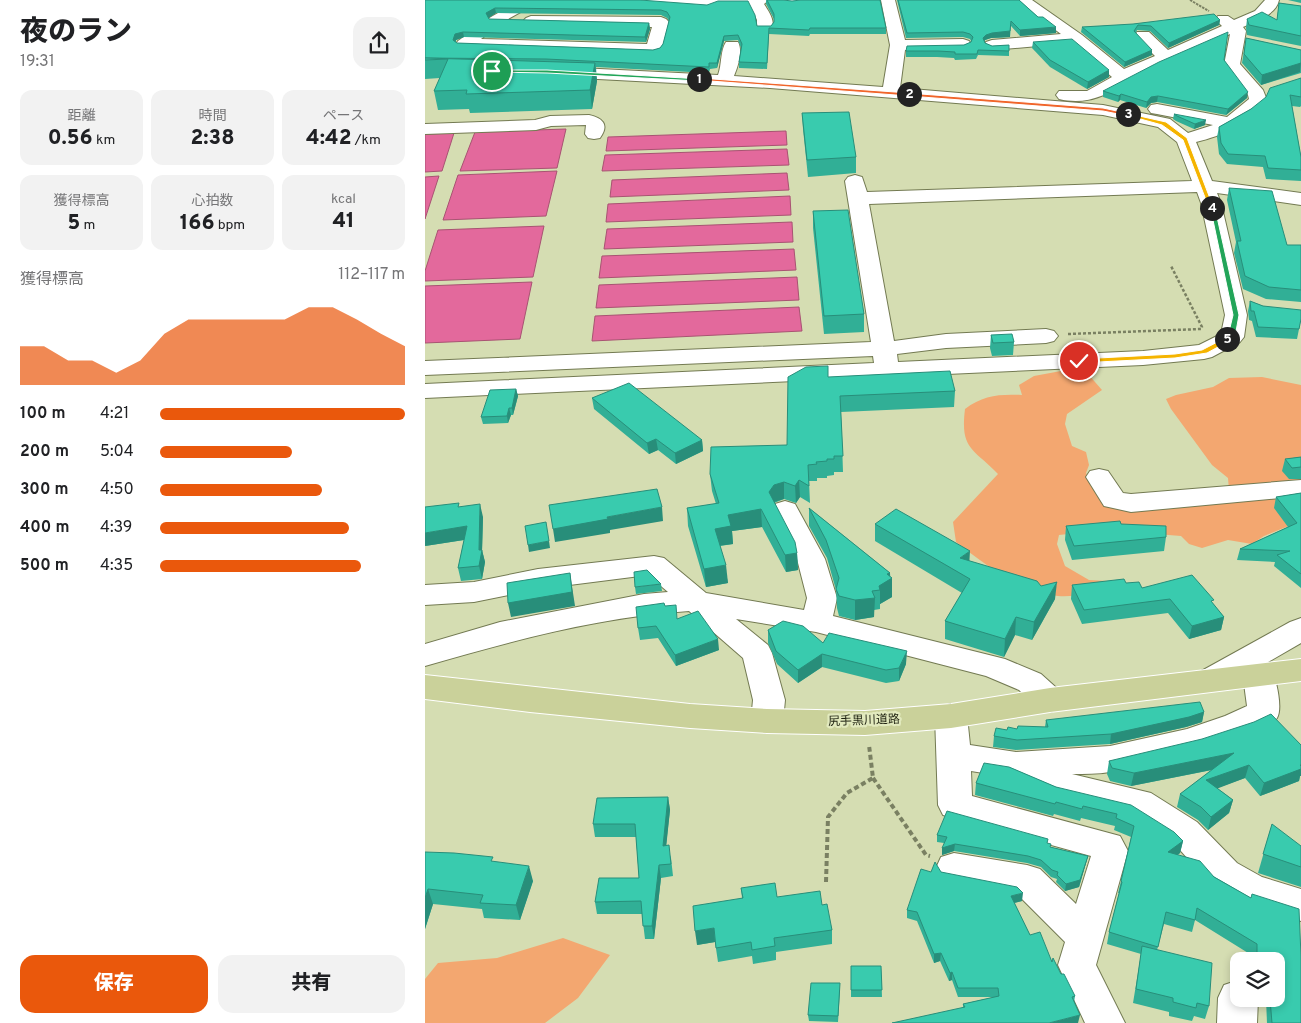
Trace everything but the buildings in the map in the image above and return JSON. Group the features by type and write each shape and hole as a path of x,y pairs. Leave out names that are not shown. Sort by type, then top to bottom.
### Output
{"main road":[{"name":"尻手黒川道路","path":"425,687 540,701 767,721 865,723 951,716 1050,700 1301,670"}],"street":[{"path":"496,20 661,22 654,49 559,45 458,49 496,20 532,0"},
{"path":"629,0 707,3 715,0 759,1 765,20 765,27"},
{"path":"785,0 800,0"},
{"path":"888,0 898,45 891,93"},
{"path":"1022,0 1077,38 1123,77"},
{"path":"912,94 917,88 1087,96 1100,92 1123,77 1167,58 1235,33 1276,3"},
{"path":"1217,16 1235,33 1255,43"},
{"path":"1185,139 1205,135 1232,123 1258,100 1257,94 1232,65 1235,33"},
{"path":"1143,35 1167,58"},
{"path":"992,45 1010,40 1077,38"},
{"path":"898,45 963,44"},
{"path":"725,80 727,68 730,65 731,45"},
{"path":"1088,68 1109,65"},
{"path":"425,368 885,359 1143,358 1204,352 1232,337 1236,315 1211,202 1185,139 1164,123 1142,116 1103,110 912,94 725,80 547,72"},
{"path":"1257,94 1274,88"},
{"path":"1063,89 1087,96"},
{"path":"1157,108 1232,123"},
{"path":"425,128 536,126 550,121 589,120 595,122 594,134"},
{"path":"885,359 857,190 1205,186 1301,199"},
{"path":"1230,293 1253,303"},
{"path":"425,390 885,359 946,341 1046,336"},
{"path":"1099,477 1114,500 1131,503 1301,488"},
{"path":"785,510 811,559 822,598 816,622"},
{"path":"425,595 474,592 538,579 653,566 757,653 769,700 767,721"},
{"path":"425,655 500,634 643,604 693,601 816,622 993,667 1031,682 1050,700"},
{"path":"1207,682 1301,629"},
{"path":"954,755 1016,765 1110,760 1188,741 1237,725 1264,712 1259,675"},
{"path":"951,716 955,805 1107,846 1110,851 1077,965 1105,1023"},
{"path":"1016,765 1055,784 1139,803 1185,832 1224,874 1251,889 1301,905"},
{"path":"954,868 1027,880 1085,938"},
{"path":"1237,1023 1238,1007"}],"path":[{"path":"1190,0 1217,16"},
{"path":"1046,336 1201,329 1202,327 1171,266"},
{"path":"865,723 873,778 926,855 954,868"},
{"path":"825,882 828,817 847,794 873,778"}],"shaded area":[{"path":"566,129 557,168 460,171 475,132"},
{"path":"786,131 787,145 606,151 608,137"},
{"path":"454,133 442,171 425,172 425,134"},
{"path":"787,149 789,165 602,171 605,155"},
{"path":"557,171 546,216 443,220 458,175"},
{"path":"787,173 789,190 610,197 612,180"},
{"path":"439,176 425,219 425,177"},
{"path":"790,196 791,215 606,222 608,204"},
{"path":"792,222 793,242 604,249 607,229"},
{"path":"544,226 533,277 425,281 425,271 438,230"},
{"path":"794,249 796,270 599,278 602,256"},
{"path":"797,277 799,300 596,308 599,285"},
{"path":"532,282 520,339 425,343 425,286"},
{"path":"799,307 802,331 592,341 595,316"},
{"path":"1061,371 1088,374 1102,390 1067,414 1065,424 1072,446 1086,452 1089,465 1086,473 1093,487 1111,502 1229,490 1228,478 1212,465 1171,409 1166,399 1213,387 1229,378 1262,377 1301,385 1301,521 1264,536 1252,544 1228,540 1202,548 1189,544 1181,536 1087,532 1059,535 1057,544 1065,566 1089,580 1108,581 1115,589 1058,596 1029,589 1003,576 956,542 953,522 998,474 970,447 965,433 965,409 978,401 992,396 1022,395 1019,385 1034,376"},
{"path":"563,938 610,955 578,998 545,1023 425,1023 425,979 438,963 497,958"}],"route":[{"path":"492,71 770,83 1103,110 1142,116 1164,123 1185,139 1211,202 1236,315 1232,337 1204,352 1175,356 1079,361"}]}
